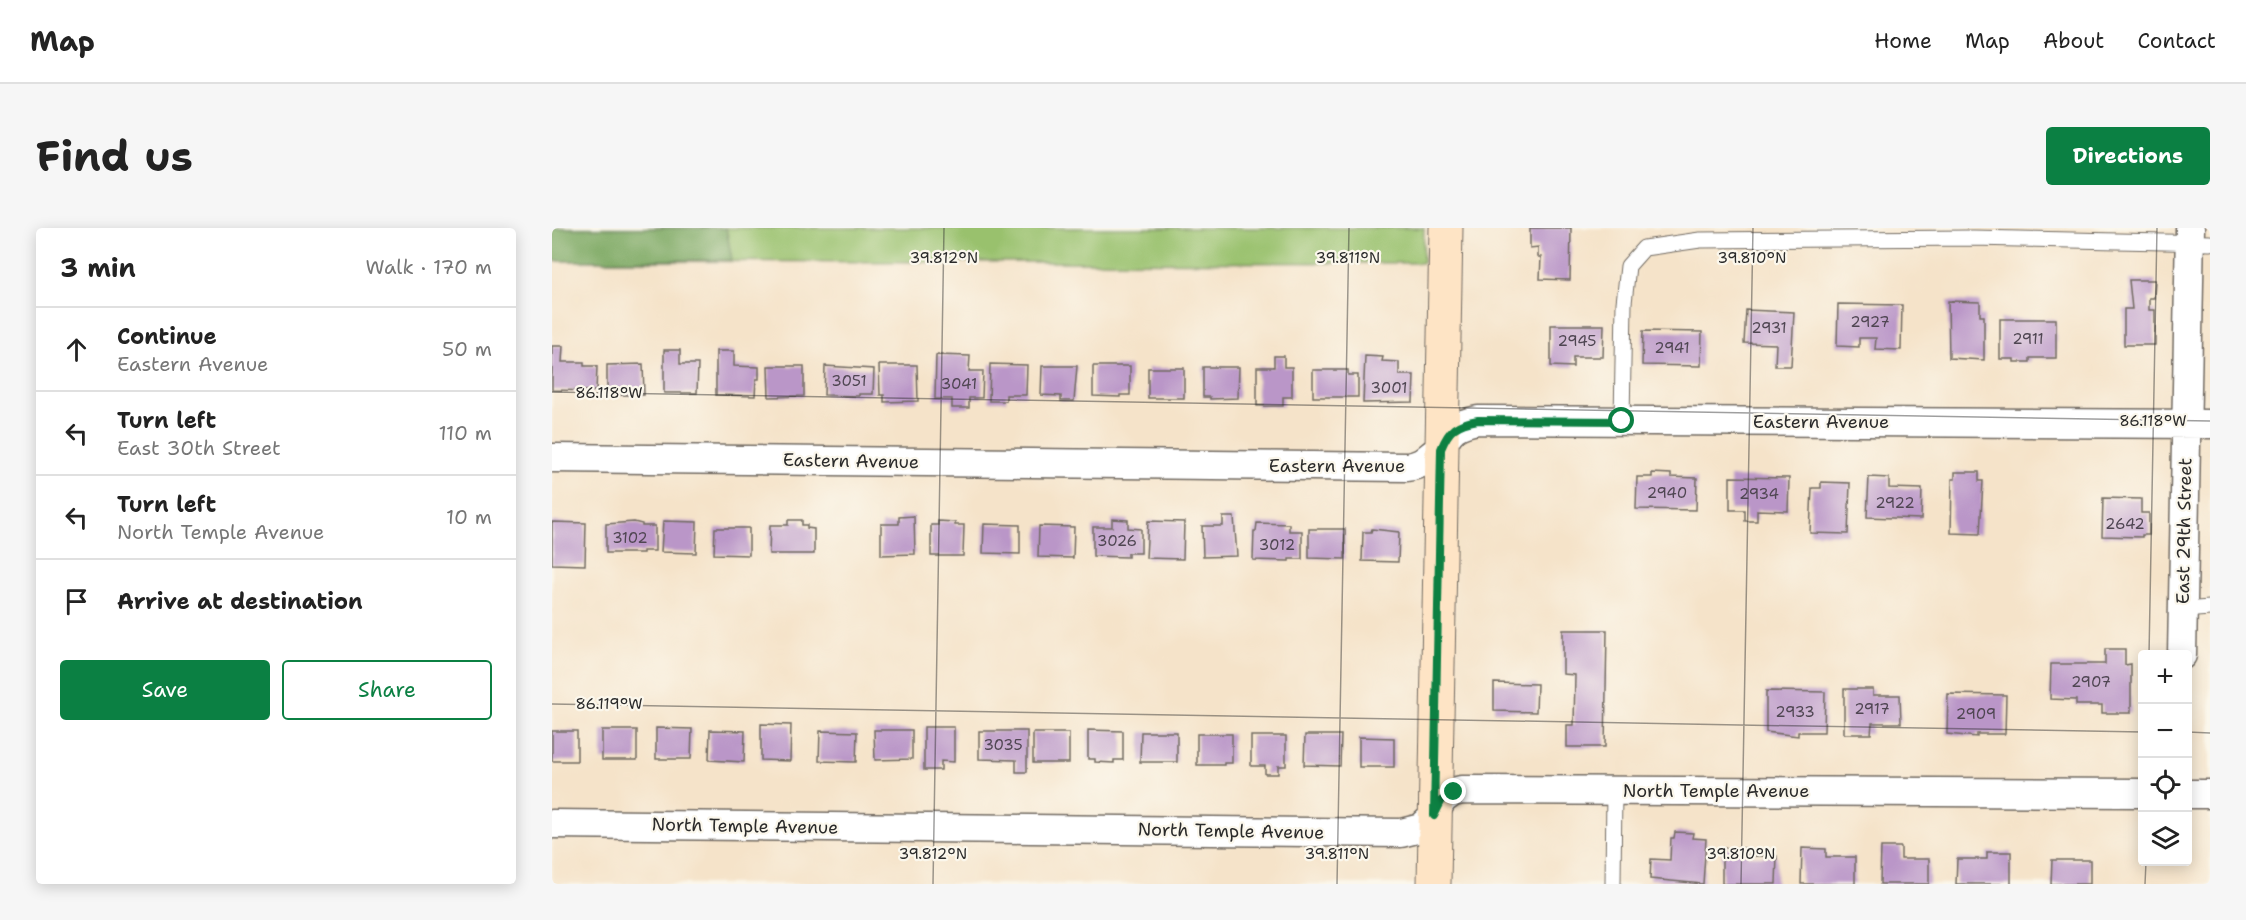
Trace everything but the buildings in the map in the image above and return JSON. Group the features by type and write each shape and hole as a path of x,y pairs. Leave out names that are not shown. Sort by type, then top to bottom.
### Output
{"main road":[{"path":"1434,884 1446,228"}],"street":[{"name":"East 29th Street","path":"2183,650 2196,609 2198,424 2196,238"},
{"name":"Eastern Avenue","path":"552,458 1407,467 1424,463 1441,449 1450,430 1467,422 1478,420 2198,424"},
{"name":"North Temple Avenue","path":"552,824 1401,833 1421,828 1434,816 1442,800 1462,790 2138,793"},
{"path":"2192,794 2210,794"}],"lane":[{"path":"1622,421 1624,303 1628,266 1644,248 1700,240 2196,238"},
{"path":"1613,884 1614,790"}],"green space":[{"path":"552,228 1424,228 1423,263 552,261"},
{"path":"552,228 726,228 732,260 552,261"}],"route":[{"path":"1454,792 1442,800 1434,816 1441,449 1447,435 1450,430 1460,424 1478,420 1622,421"}]}
